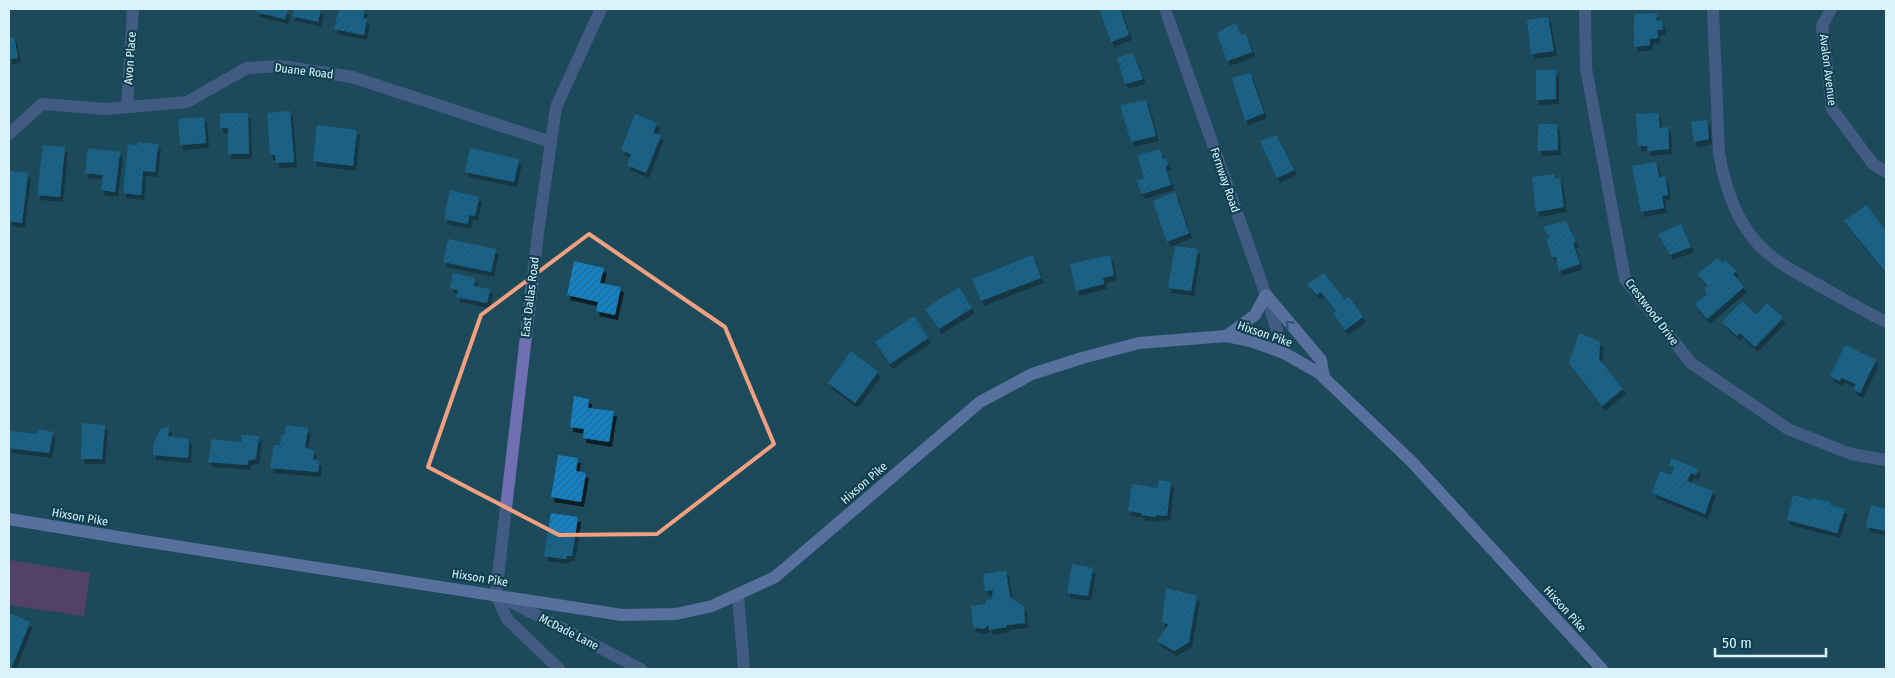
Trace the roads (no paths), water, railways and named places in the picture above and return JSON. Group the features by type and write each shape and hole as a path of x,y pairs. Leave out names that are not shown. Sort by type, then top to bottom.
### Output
{"main road":[{"path":"1226,336 1255,315 1266,295 1321,360 1324,378"},
{"name":"Hixson Pike","path":"9,519 130,540 496,594 622,615 676,614 712,606 775,577 980,402 1032,374 1139,343 1226,336 1284,353 1324,378 1412,462 1602,669"}],"street":[{"name":"Avon Place","path":"127,106 134,9"},
{"name":"East Dallas Road","path":"496,594 538,233 556,107 601,9"},
{"name":"Fernway Road","path":"1165,9 1266,295 1284,353"},
{"name":"Crestwood Drive","path":"1585,9 1586,68 1625,279 1691,363 1788,429 1851,454 1886,460"},
{"path":"1713,9 1719,153 1723,174 1735,207 1747,230 1777,261 1856,308 1886,322"},
{"name":"Avalon Avenue","path":"1831,9 1822,26 1832,109 1873,164 1886,172"},
{"name":"Duane Road","path":"9,134 42,104 107,109 187,102 247,68 281,66 352,77 551,142"},
{"path":"496,594 507,619 559,669"},
{"name":"McDade Lane","path":"496,594 641,669"},
{"path":"738,595 744,669"}]}
